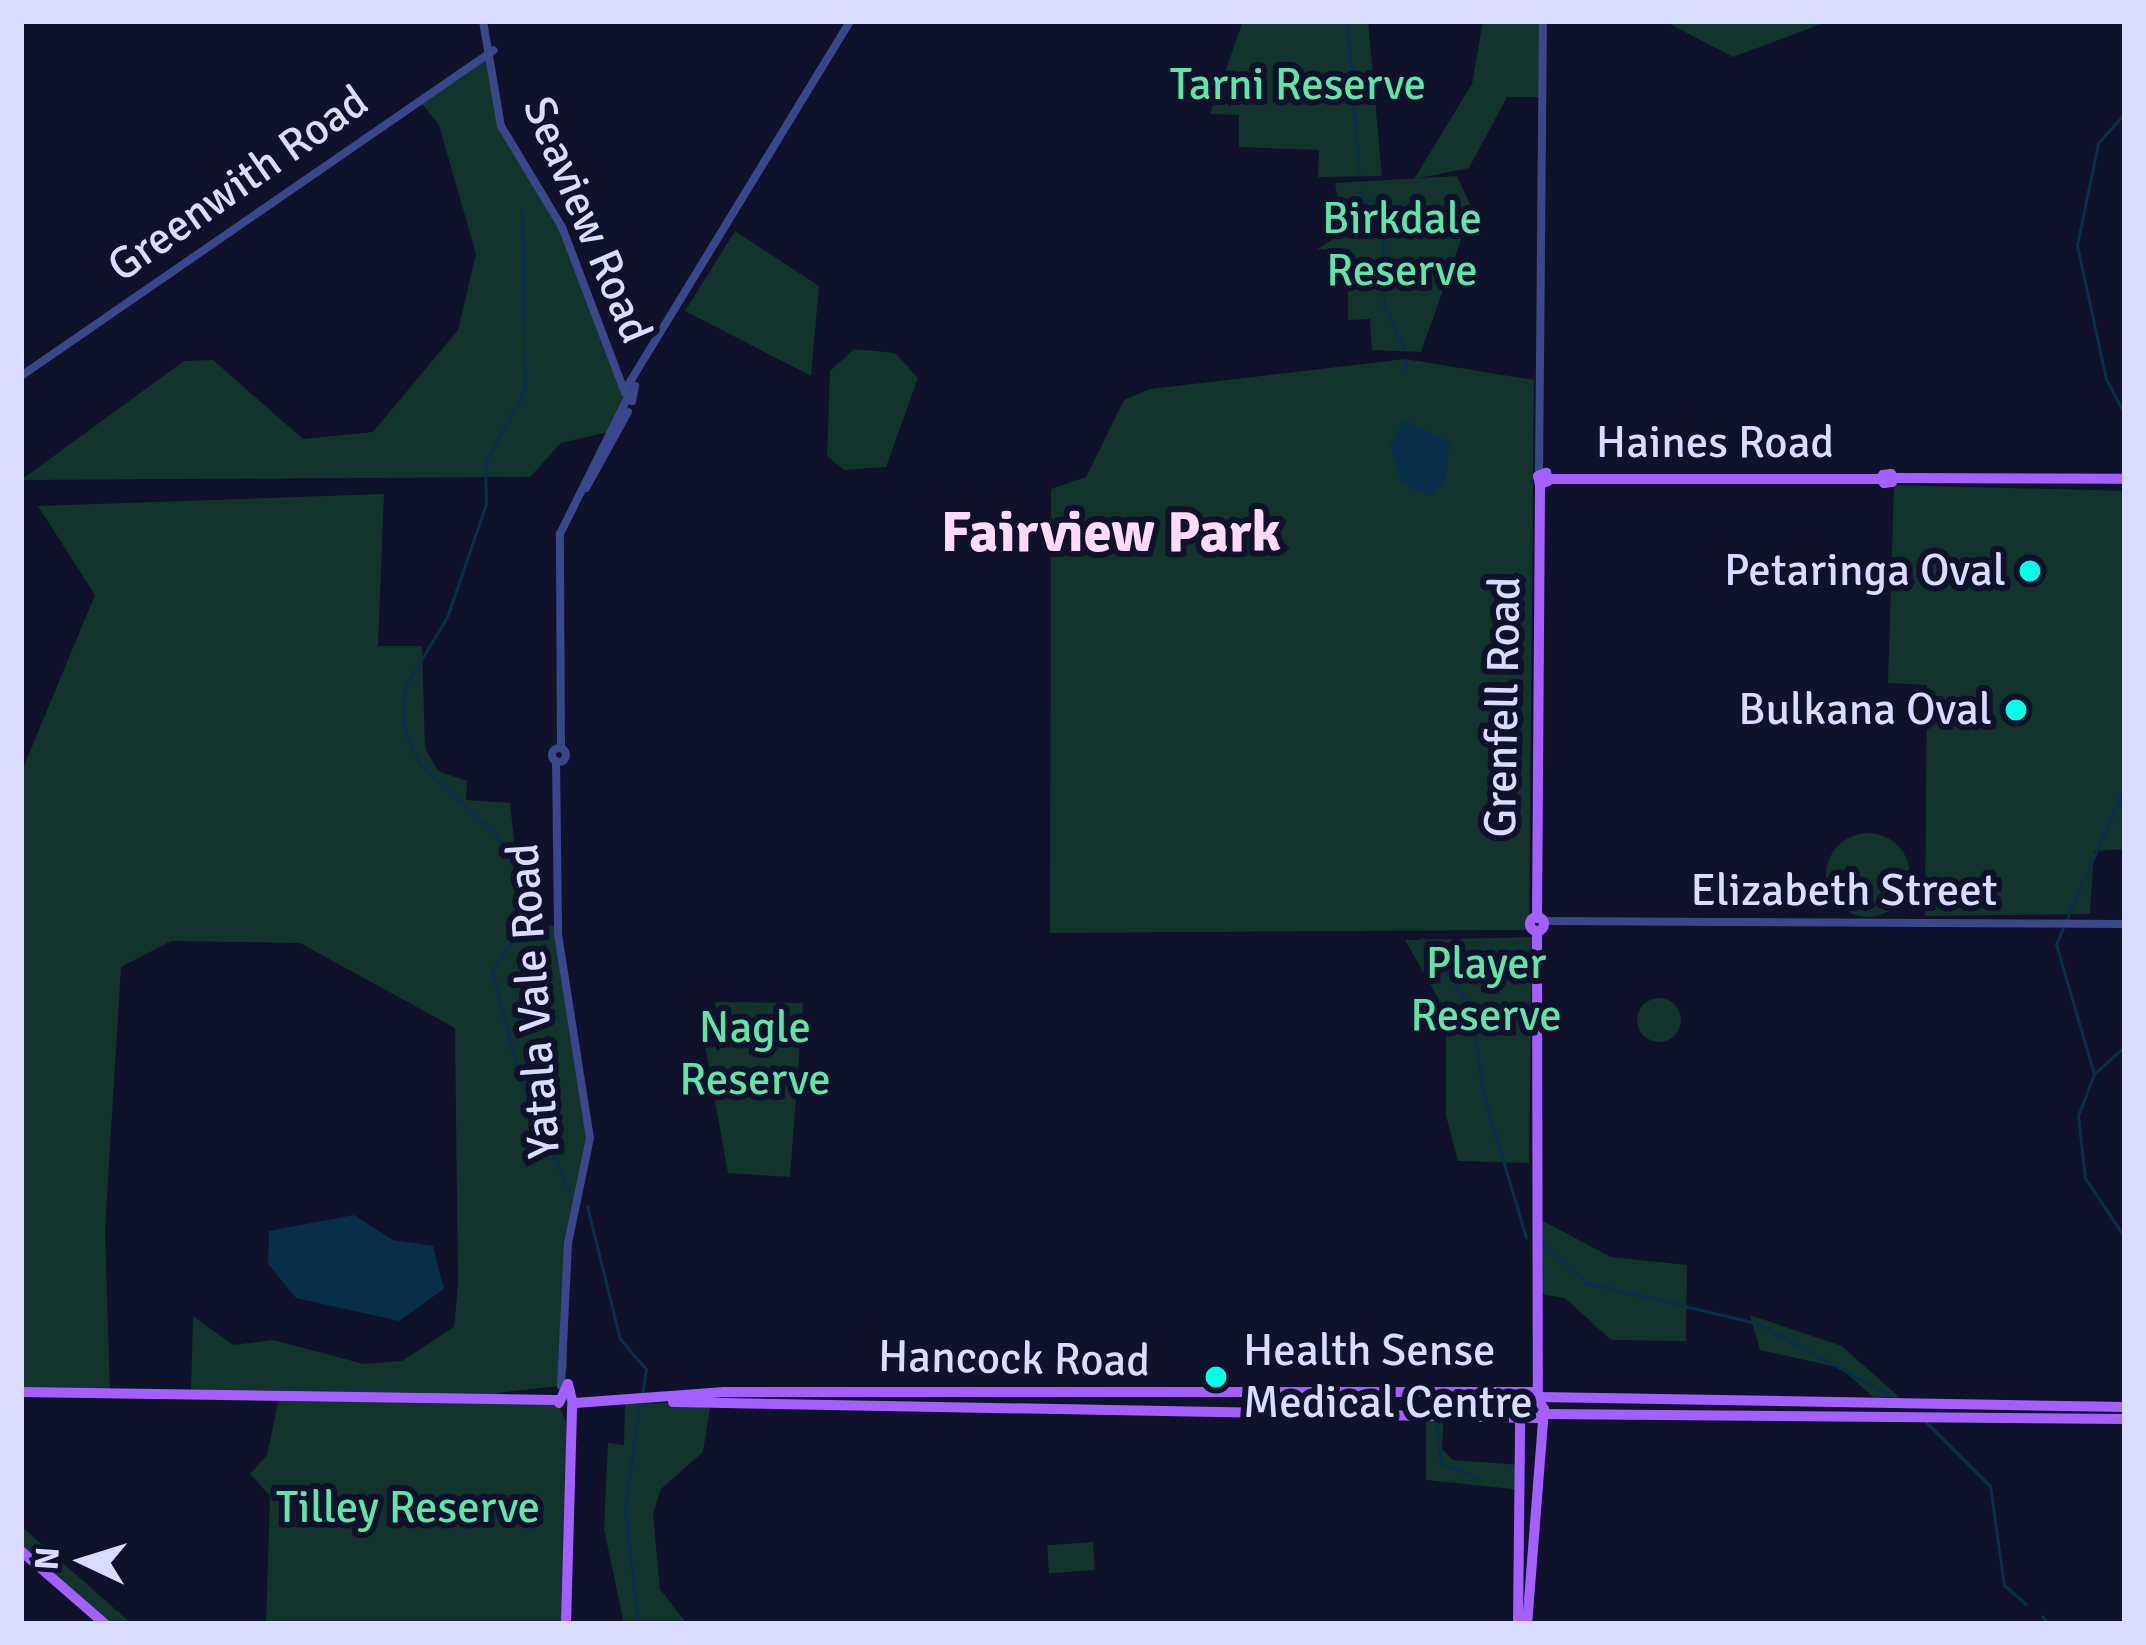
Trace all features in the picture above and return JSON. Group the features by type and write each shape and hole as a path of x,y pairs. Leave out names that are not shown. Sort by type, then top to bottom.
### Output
{"main road":[{"name":"Haines Road","path":"1543,476 2125,479"},
{"name":"Grenfell Road","path":"1541,1416 1532,1343 1543,476"},
{"name":"Grenfell Road","path":"1519,1418 1532,1343"},
{"name":"Hancock Road","path":"21,1392 534,1394 614,1400 1539,1395"},
{"path":"1539,1395 2125,1419"},
{"name":"Yatala Vale Road","path":"566,1396 566,1624"},
{"path":"1235,1398 1253,1408 1265,1398"},
{"path":"1329,1408 1343,1399 1363,1408"},
{"name":"Hancock Road","path":"644,1400 1363,1408 1541,1416"},
{"path":"1518,1624 1526,1502 1541,1416 2037,1412 2125,1407"},
{"path":"1519,1418 1526,1502 1527,1624"},
{"path":"21,1551 105,1624"}],"street":[{"name":"Seaview Road","path":"483,21 494,50 501,126 562,227 618,375 630,393"},
{"path":"630,393 850,21"},
{"name":"Grenfell Road","path":"1543,21 1543,476"},
{"name":"Greenwith Road","path":"21,376 494,50"},
{"name":"Yatala Vale Road","path":"566,1396 568,1243 590,1138 556,920 559,544 630,393"},
{"name":"Elizabeth Street","path":"1540,924 2125,924"}],"green space":[{"name":"Tarni Reserve","path":"1243,21 1368,21 1382,176 1318,177 1319,150 1239,147 1239,115 1210,114"},
{"path":"1483,21 1539,21 1539,97 1507,97 1469,168 1414,179 1472,84"},
{"path":"1664,21 1829,21 1733,57"},
{"path":"487,52 499,116 573,253 625,390 612,431 561,443 530,477 21,480 184,361 213,360 303,439 373,432 458,330 476,254 439,125 418,99"},
{"name":"Birkdale Reserve","path":"1457,176 1472,209 1421,352 1372,350 1370,319 1348,320 1348,251 1317,249 1344,233 1335,183"},
{"path":"735,231 819,286 811,376 685,311"},
{"path":"854,349 895,353 918,378 886,467 844,470 827,456 830,371"},
{"path":"1405,359 1534,380 1529,930 1050,933 1051,489 1086,477 1124,400 1150,389"},
{"path":"1894,485 2125,491 2125,849 2094,851 2090,914 1925,916 1927,685 1888,683"},
{"name":"Tilley Reserve","path":"384,494 378,646 422,646 425,748 438,771 467,781 466,800 510,803 523,925 557,926 589,1125 568,1243 567,1368 560,1386 496,1393 557,1400 566,1423 566,1624 266,1624 270,1496 250,1474 267,1455 280,1393 191,1391 193,1316 233,1345 273,1340 364,1364 402,1361 454,1327 458,1285 455,1028 300,943 171,941 121,967 105,1230 110,1391 21,1392 21,773 95,595 38,506"},
{"path":"1868,833 1898,845 1910,875 1898,905 1868,917 1838,905 1826,875 1838,845"},
{"name":"Player Reserve","path":"1532,937 1529,1163 1458,1161 1446,1116 1446,1012 1405,940"},
{"path":"1659,998 1674,1005 1681,1020 1674,1035 1659,1042 1644,1035 1637,1020 1644,1005"},
{"name":"Nagle Reserve","path":"715,1002 803,1003 790,1177 728,1173 701,1023 717,1020"},
{"path":"1541,1220 1611,1257 1687,1265 1686,1341 1611,1340 1565,1298 1539,1294"},
{"path":"1750,1315 1842,1346 1899,1397 1873,1397 1841,1368 1760,1350"},
{"path":"711,1402 703,1452 661,1489 653,1514 660,1589 687,1624 624,1624 604,1529 608,1443 624,1445 625,1404"},
{"path":"1426,1410 1444,1410 1442,1449 1453,1460 1522,1465 1521,1490 1426,1480"},
{"path":"21,1526 132,1624 105,1624 21,1550"},
{"path":"1093,1542 1095,1570 1049,1573 1047,1545"}],"water":[{"path":"1405,420 1450,442 1445,480 1430,496 1401,483 1390,443"},
{"path":"354,1215 393,1240 433,1246 444,1289 399,1321 296,1298 268,1264 269,1231"}],"waterway":[{"path":"1347,21 1359,173"},
{"path":"2125,113 2098,143 2077,245 2106,379 2125,414"},
{"path":"1360,191 1383,237 1384,305 1404,348"},
{"path":"522,208 525,390 485,463 486,504 447,617 405,687 403,726 420,764 498,836 517,875 519,930 492,971 520,1079 569,1190"},
{"path":"1405,362 1405,369"},
{"path":"2094,1074 2056,944 2125,785"},
{"path":"1422,939 1472,1008 1482,1090 1526,1238"},
{"path":"2125,1046 2094,1074 2078,1116 2085,1178 2125,1238"},
{"path":"587,1206 620,1339 646,1369 642,1394"},
{"path":"1543,1244 1587,1283 1756,1323 1894,1397"},
{"path":"638,1624 625,1510 639,1403"},
{"path":"1926,1422 1990,1486 2004,1585 2026,1604"},
{"path":"1436,1423 1441,1463 1480,1479"},
{"path":"2042,1616 2048,1624"}],"place":[{"name":"Petaringa Oval","path":"2030,571"},
{"name":"Bulkana Oval","path":"2016,710"},
{"name":"Health Sense Medical Centre","path":"1216,1377"}],"district":[{"name":"Fairview Park","path":"1111,533"}]}
